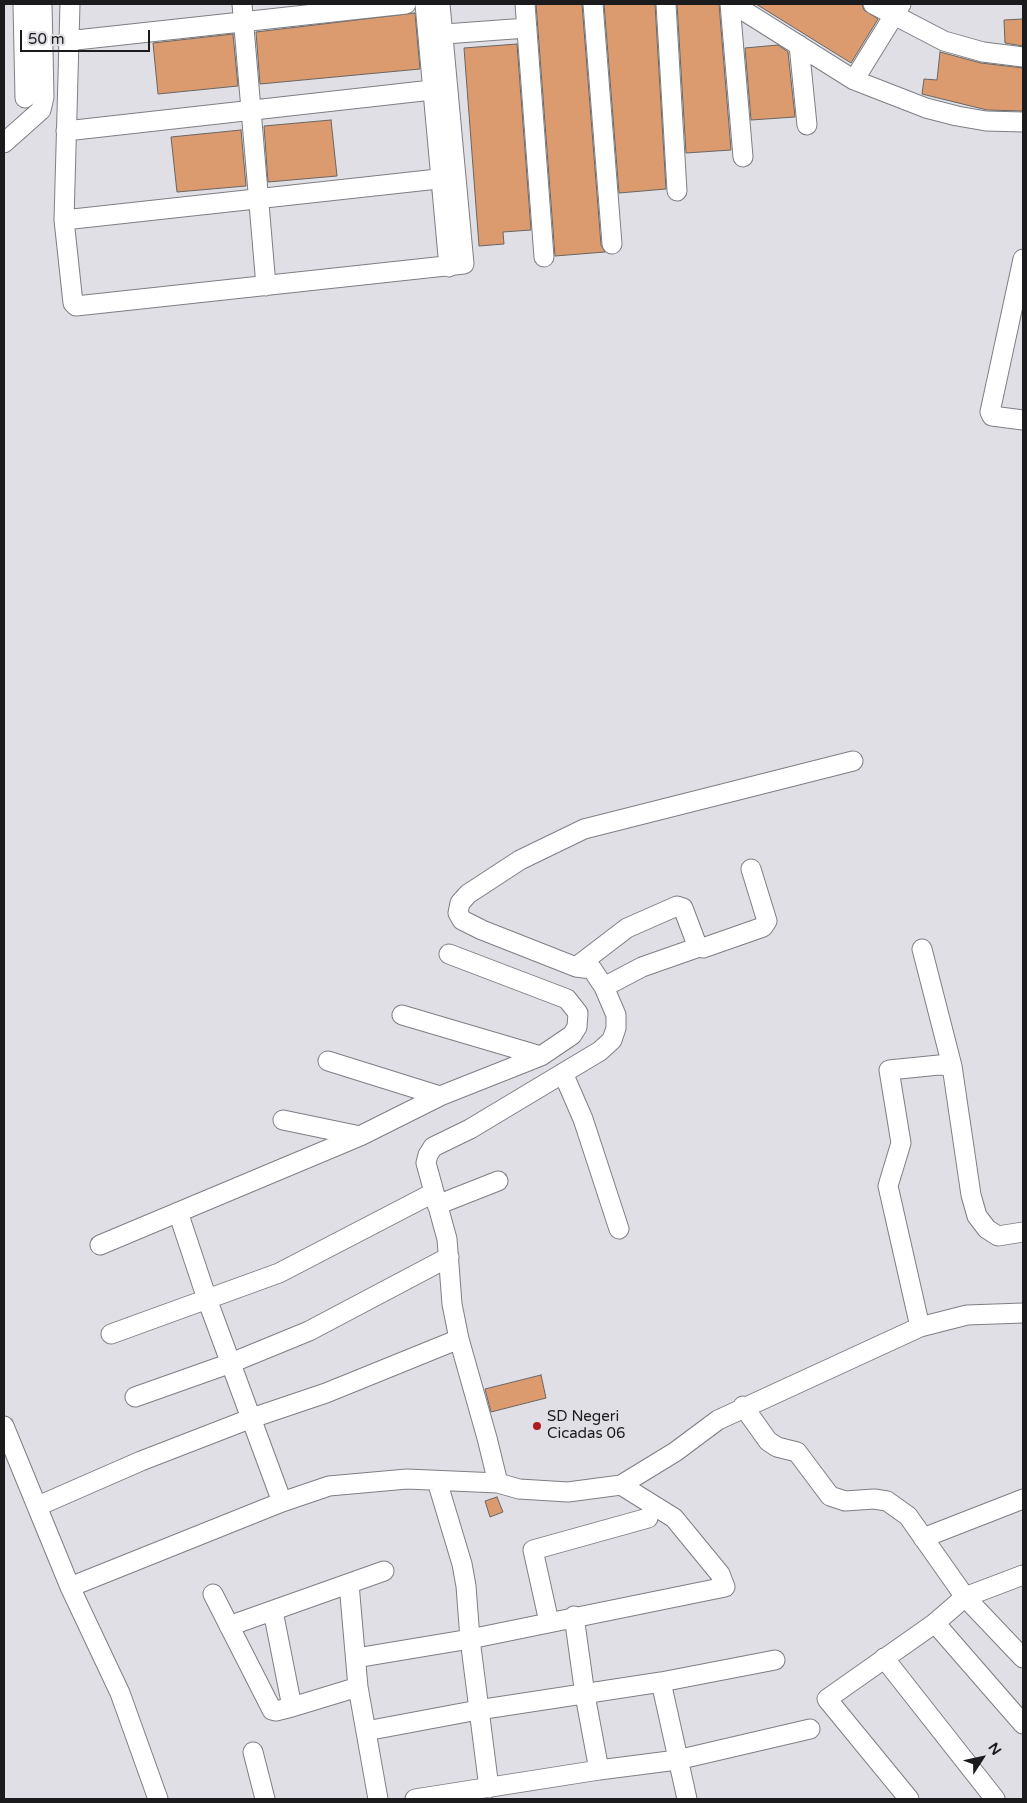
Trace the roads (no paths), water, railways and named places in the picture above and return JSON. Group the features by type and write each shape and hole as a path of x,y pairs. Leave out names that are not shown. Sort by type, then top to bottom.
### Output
{"street":[{"path":"23,4 26,98"},
{"path":"4,143 41,110 44,97 42,4"},
{"path":"70,4 67,41 64,220 73,303 76,306 449,266 448,178 435,35 425,4"},
{"path":"67,41 243,13 406,4"},
{"path":"440,4 435,35 432,90 448,178"},
{"path":"525,4 544,257"},
{"path":"593,4 612,244"},
{"path":"666,4 677,191"},
{"path":"732,4 854,80 926,108 958,116 986,121 1023,122"},
{"path":"732,4 743,157"},
{"path":"873,4 897,10 944,41 984,52 1023,57"},
{"path":"854,80 897,10"},
{"path":"243,13 266,286"},
{"path":"435,35 527,28"},
{"path":"799,45 807,125"},
{"path":"66,131 432,90"},
{"path":"64,220 448,178"},
{"path":"1023,259 990,412 992,416 1023,420"},
{"path":"498,1484 488,1438 459,1339 452,1304 450,1257 426,1163 433,1147 470,1129 562,1073 586,1061 612,1040 616,1028 616,1015 604,987 592,969 576,967 482,930 462,920 458,913 460,903 468,894 520,860 584,829 853,761"},
{"path":"604,987 651,964 699,947 703,948 766,925 751,869"},
{"path":"576,967 627,928 677,906 683,908 699,947"},
{"path":"922,949 952,1066 972,1195 978,1216 986,1229 998,1236 1023,1232"},
{"path":"100,1245 360,1136 440,1096 541,1056 572,1035 577,1027 578,1013 568,999 449,954"},
{"path":"402,1015 541,1056"},
{"path":"328,1061 440,1096"},
{"path":"920,1327 888,1186 902,1143 889,1070 938,1065 952,1066"},
{"path":"562,1073 582,1119 619,1229"},
{"path":"283,1120 360,1136"},
{"path":"111,1334 279,1273 435,1199 498,1181"},
{"path":"178,1212 207,1300 282,1502"},
{"path":"135,1397 231,1363 309,1331 450,1257"},
{"path":"70,1587 282,1502 337,1485 383,1480 437,1481 498,1484 519,1489 568,1492 621,1485 675,1452 718,1420 743,1406 920,1327 967,1315 1023,1313"},
{"path":"38,1506 141,1461 252,1418 326,1393 459,1339"},
{"path":"743,1406 768,1441 777,1447 797,1452 830,1496 845,1501 874,1499 887,1502 908,1516 965,1597 1023,1658"},
{"path":"4,1426 70,1587 123,1701 158,1799"},
{"path":"437,1481 462,1564 466,1586 478,1710 489,1788"},
{"path":"356,1658 470,1639 574,1616 726,1587 720,1574 674,1518 621,1485"},
{"path":"922,1538 1023,1499"},
{"path":"549,1622 533,1550 648,1518"},
{"path":"229,1626 384,1571"},
{"path":"909,1799 827,1699 935,1622 965,1597 1023,1575"},
{"path":"349,1584 358,1687 378,1799"},
{"path":"213,1594 272,1710 276,1711 292,1707 358,1687"},
{"path":"273,1611 292,1707"},
{"path":"574,1616 598,1770"},
{"path":"935,1622 1023,1724"},
{"path":"884,1658 995,1799"},
{"path":"366,1731 478,1710 661,1682 775,1660"},
{"path":"661,1682 687,1799"},
{"path":"415,1799 598,1770 677,1760 810,1729"},
{"path":"253,1752 265,1799"}],"place":[{"name":"SD Negeri Cicadas 06","path":"537,1426"}]}
